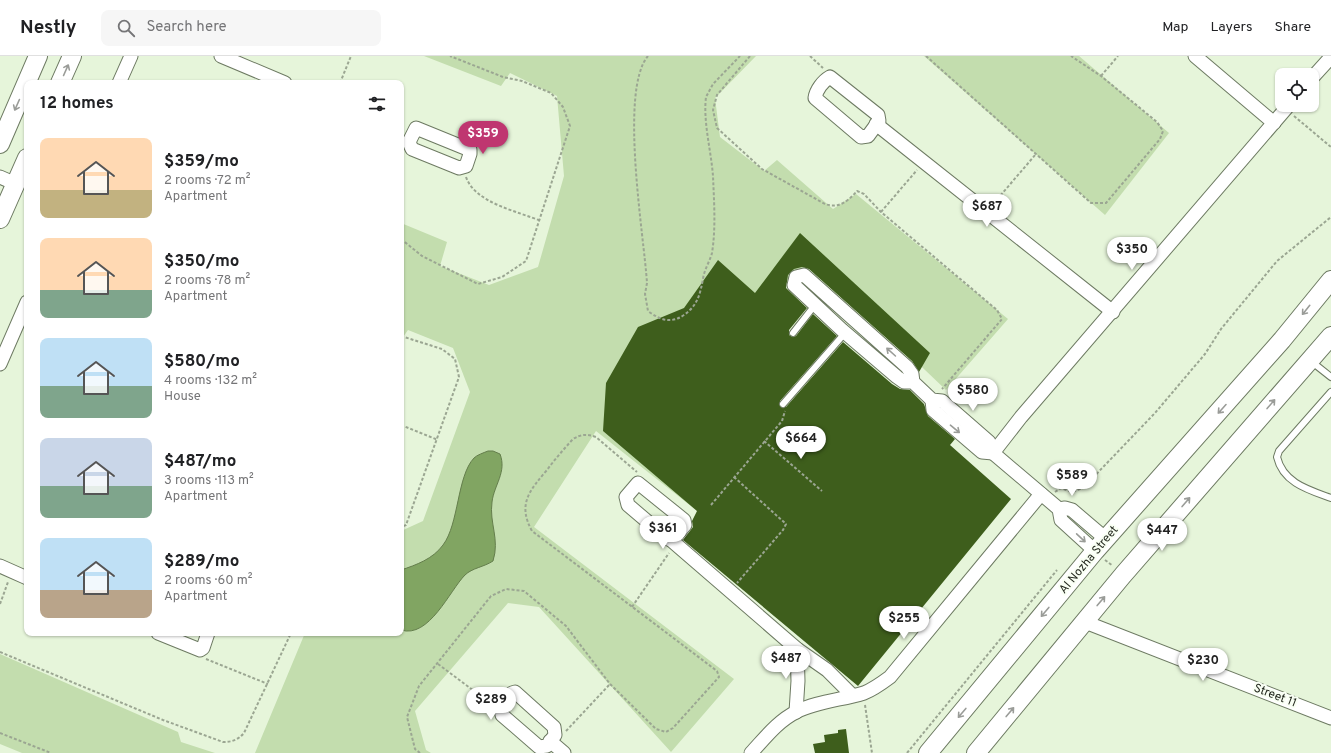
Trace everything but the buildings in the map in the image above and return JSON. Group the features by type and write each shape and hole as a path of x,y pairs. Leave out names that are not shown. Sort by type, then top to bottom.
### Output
{"main road":[{"path":"28,80 38,56"},
{"path":"61,80 72,56"},
{"path":"0,144 24,88"},
{"path":"0,219 8,180 24,161"},
{"name":"Al Nozha Street","path":"928,753 1101,545 1282,340 1331,280"},
{"path":"976,753 1123,575 1331,336"}],"street":[{"path":"120,80 131,56"},
{"path":"221,56 278,80"},
{"path":"1194,56 1274,123"},
{"path":"1319,70 1331,57"},
{"path":"830,77 875,111 878,115 878,121 876,124 868,136 861,137 815,98 816,92 826,79 830,77"},
{"path":"994,453 1021,418 1284,112"},
{"path":"876,124 1113,312"},
{"path":"416,128 466,147 470,150 470,154 464,168 460,168 412,149 406,133 416,128"},
{"path":"913,382 904,382 897,377 844,332 794,285 796,277 804,275 907,367 912,374 913,382 932,400 933,410 982,452 994,453 1059,509 1066,508 1072,510 1101,545"},
{"path":"0,364 24,309"},
{"path":"844,332 853,318"},
{"path":"673,542 674,538 685,525 684,520 641,484 636,485 626,497 628,506 673,542 797,649 858,694"},
{"path":"751,753 772,730 796,712 858,694 878,686 890,677 1044,497"},
{"path":"0,566 24,577"},
{"name":"Street 11","path":"1085,622 1331,718"},
{"path":"165,636 200,650 203,648 207,636"},
{"path":"796,712 798,681 797,649"},
{"path":"512,693 518,693 554,727 555,735 552,743 547,746 539,747 502,715 500,711 501,707 512,693"},
{"path":"552,743 564,753"}],"lane":[{"path":"793,333 815,305"},
{"path":"783,404 844,332"},
{"path":"1310,360 1331,377"},
{"path":"1331,392 1279,451 1277,457 1282,470 1296,484 1331,498"}],"path":[{"path":"341,80 351,56"},
{"path":"404,241 422,256 478,284 502,277 526,261 541,221 570,126 563,107 551,93 522,81 503,77 450,56"},
{"path":"648,56 638,74 635,98 635,140 646,274 645,294 648,311 658,319 672,320 683,316 692,309 698,300 702,289 703,278 712,254 714,198 707,128 706,97 713,84 740,56"},
{"path":"750,56 717,95 713,110 717,128 762,169 825,204 834,206 844,204 857,191 864,194 881,212 998,310 1002,319 932,400"},
{"path":"926,56 1091,202 1100,204 1106,203 1160,139 1163,131 1157,122 1101,76 1071,56"},
{"path":"1101,76 1118,56"},
{"path":"1293,112 1331,147"},
{"path":"987,212 1036,154"},
{"path":"881,212 924,162"},
{"path":"464,168 467,182 481,198 541,221"},
{"path":"1044,497 1058,488 1063,488 1072,492 1083,488 1155,413 1205,354 1221,329 1277,262 1331,217"},
{"path":"404,337 442,348 455,359 459,377 438,440 406,525 404,526"},
{"path":"711,505 782,421 786,413 783,404"},
{"path":"404,426 438,440"},
{"path":"420,753 415,749 406,717 419,686 491,596 506,589 524,591 566,626 610,684 656,729 666,732 673,728 719,677 717,671 532,531 526,518 525,504 529,491 573,439 583,434 596,437 636,470 640,477 641,484"},
{"path":"764,442 822,491"},
{"path":"730,592 783,530 786,524 734,477"},
{"path":"632,607 673,542"},
{"path":"1101,545 1123,575"},
{"path":"907,753 1057,570"},
{"path":"0,604 13,572"},
{"path":"0,652 163,720 223,742 235,741 244,734 290,636"},
{"path":"196,649 211,662 268,684"},
{"path":"438,664 500,711"},
{"path":"552,743 610,684"},
{"path":"858,694 872,753"},
{"path":"0,734 51,753"}],"shaded area":[{"path":"424,56 756,56 715,98 720,137 764,171 777,160 833,209 856,194 1008,319 946,390 817,267 796,272 768,303 706,518 596,431 534,527 734,679 671,752 539,607 508,603 415,711 426,750 431,753 255,753 304,636 404,636 404,530 423,521 470,392 453,348 408,330 404,336 404,224 447,242 440,266 489,285 538,267 564,176 557,96 510,73 501,86"},
{"path":"924,56 1079,56 1169,133 1105,215"},
{"path":"493,451 500,454 502,461 501,473 493,496 491,510 495,538 495,553 493,561 465,575 430,621 411,631 404,630 404,569 429,558 443,545 452,525 464,476 468,466 475,457 480,454"},
{"path":"0,654 178,732 181,742 215,753 22,753 0,744"}]}
